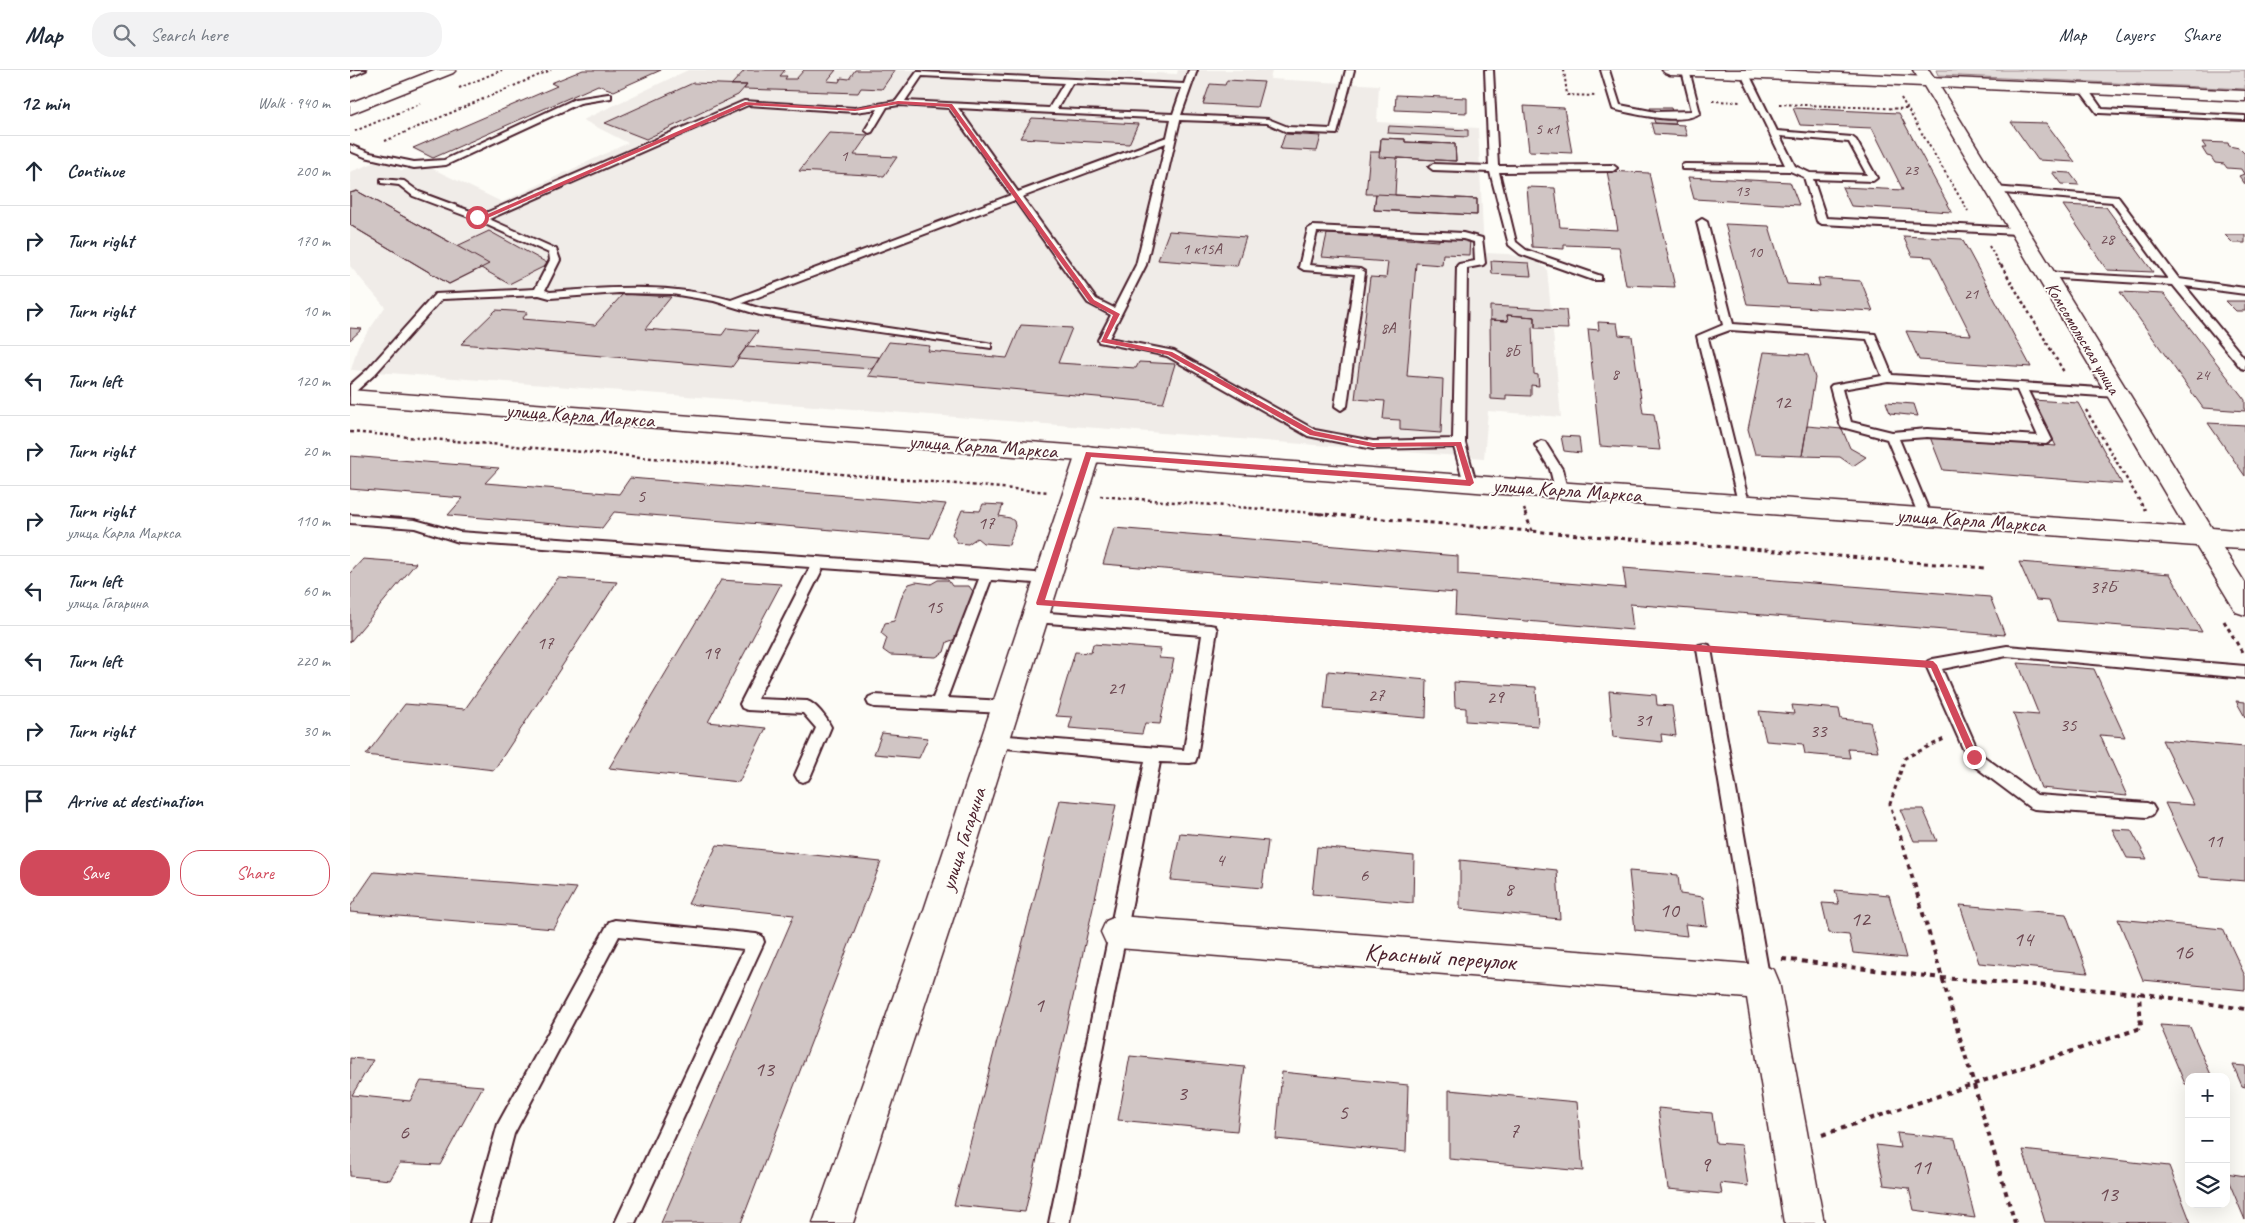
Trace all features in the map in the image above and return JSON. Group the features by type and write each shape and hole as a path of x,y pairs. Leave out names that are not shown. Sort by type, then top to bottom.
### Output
{"street":[{"path":"350,109 448,70"},
{"path":"1678,70 1745,74 1925,76 2245,96"},
{"name":"Комсомольская улица","path":"1925,76 2245,605"},
{"name":"улица Карла Маркса","path":"350,397 2245,540"},
{"name":"улица Гагарина","path":"840,1222 1088,454"},
{"name":"Красный переулок","path":"1118,932 1762,982"},
{"path":"1762,982 1804,1223"}],"lane":[{"path":"350,75 362,70"},
{"path":"1193,70 1176,118 1141,264 1103,340 1170,353 1312,433 1373,445 1459,443"},
{"path":"481,219 747,104 855,110 898,103 1176,118 1268,120 1287,129 1334,132 1350,70"},
{"path":"1489,70 1494,169 1512,243 1523,252 1597,278"},
{"path":"1604,70 1616,107 1642,114 1681,116 1696,112 1678,70"},
{"path":"898,103 920,74 1187,86"},
{"path":"1745,74 1790,168"},
{"path":"1051,111 1069,81"},
{"path":"2082,87 2100,110 2245,118"},
{"path":"350,148 368,155 414,165 446,162 578,101 608,96"},
{"path":"869,130 884,105"},
{"path":"951,106 1092,301 1117,314"},
{"path":"1685,167 1790,168 1808,176 1873,178 1852,140 1774,133"},
{"path":"732,303 1171,138"},
{"path":"1434,167 1494,169 1613,168"},
{"path":"1808,176 1822,221 2018,231"},
{"path":"384,182 401,183 416,194 553,250 556,260 539,292"},
{"path":"1994,190 2115,199 2176,282 2245,366"},
{"path":"1702,222 1728,327"},
{"path":"1341,406 1360,272 1304,267 1313,229 1463,236 1479,240 1480,263 1462,266 1459,443 1470,483"},
{"path":"2045,275 2176,282 2245,291"},
{"path":"350,392 371,372 439,296 539,292 550,295 624,290 688,293 732,303 760,312 988,346"},
{"path":"1743,503 1702,336 1728,327 1871,336 1888,378"},
{"path":"2022,387 2046,440 1927,433 1892,436 1846,424 1836,387 1888,378 2116,393"},
{"path":"1892,436 1925,516"},
{"path":"1541,445 1556,469 1561,489"},
{"path":"350,519 415,524 458,537 1048,578"},
{"path":"803,776 824,727 807,707 747,704 819,562"},
{"path":"938,703 987,574"},
{"path":"995,741 1190,757 1210,630 1035,618"},
{"path":"1704,649 1762,982"},
{"path":"2147,810 2034,802 1974,757 1933,665 2007,651 2245,672"},
{"path":"874,701 1006,706"},
{"path":"1059,1223 1154,755"},
{"path":"480,1223 505,1131 615,928 756,942 625,1223"}],"path":[{"path":"360,152 551,70"},
{"path":"1564,70 1567,95"},
{"path":"1898,94 2146,512"},
{"path":"350,432 1076,494 1985,568"},
{"path":"1218,615 1933,665"},
{"path":"1962,730 1905,758 1890,804 2015,1223"},
{"path":"1762,982 1773,958 1942,978 2139,993 2245,1009"},
{"path":"1790,1146 1973,1083 2142,1028 2139,993"}],"shaded area":[{"path":"688,70 1094,70 1177,74 1178,70 1259,70 1272,71 1270,79 1379,85 1377,122 1478,128 1484,253 1508,254 1533,260 1547,269 1561,417 1488,411 1484,458 351,370 358,346 385,307 350,266 350,172 381,160 401,170 431,168 502,202 628,143 583,120"},
{"path":"1936,70 2245,70 2245,89 1938,75"}],"building":[{"path":"583,70 661,70 614,91 598,85 433,158 413,148 557,86 551,83"},
{"path":"745,70 785,70 780,76 787,76 785,79 796,79 804,70 836,70 827,81 839,82 841,78 849,79 855,70 895,70 882,89 861,88 858,93 744,89 747,85 731,85"},
{"path":"1227,80 1264,82 1257,107 1203,104 1210,84 1225,85"},
{"path":"693,83 747,85 738,95 646,139 605,123"},
{"path":"1396,95 1467,98 1467,113 1395,110"},
{"path":"1524,106 1564,108 1572,153 1529,151"},
{"path":"1650,108 1671,108 1676,124 1655,123"},
{"path":"1793,108 1899,113 1952,212 1851,206 1842,187 1903,190 1872,128 1800,125"},
{"path":"1032,118 1138,124 1129,144 1020,138"},
{"path":"2011,122 2046,123 2075,162 2038,160"},
{"path":"1651,123 1684,125 1687,136 1654,134"},
{"path":"1389,126 1468,130 1468,137 1388,133"},
{"path":"829,133 868,135 854,155 897,157 884,176 799,171"},
{"path":"1285,134 1321,136 1317,151 1280,149"},
{"path":"1381,138 1405,139 1405,142 1455,144 1456,161 1379,157"},
{"path":"1381,138 1405,139 1405,142 1455,144 1456,161 1397,158 1395,195 1477,199 1477,215 1374,210 1376,194 1366,194 1370,152 1380,152"},
{"path":"2202,142 2228,143 2229,146 2239,148 2245,154 2245,184 2239,176 2244,174 2241,169 2227,168 2224,164 2215,163 2202,148 2206,148"},
{"path":"1607,171 1649,173 1675,287 1626,285 1619,247 1564,245 1564,249 1532,247 1527,187 1555,188 1560,227 1618,230"},
{"path":"2052,172 2070,173 2079,185 2061,184"},
{"path":"1688,177 1790,182 1799,205 1694,199"},
{"path":"357,191 457,246 489,231 549,264 509,284 481,268 449,284 350,225 350,193"},
{"path":"357,191 489,264 449,284 350,225 350,193"},
{"path":"1376,194 1477,199 1477,215 1374,210"},
{"path":"2063,205 2106,207 2153,272 2107,270"},
{"path":"1725,224 1769,226 1787,284 1820,286 1818,278 1861,281 1873,311 1747,304"},
{"path":"1169,231 1246,237 1237,266 1158,260"},
{"path":"1327,234 1439,241 1439,238 1470,240 1469,255 1443,254 1442,265 1416,263 1407,376 1443,379 1441,433 1400,430 1400,420 1383,419 1385,401 1355,399 1370,277 1386,278 1388,262 1322,257"},
{"path":"2225,235 2245,235 2245,243 2233,243"},
{"path":"1903,236 1962,239 2031,367 1919,360 1906,331 1971,335 1932,257 1912,256"},
{"path":"1491,261 1529,263 1531,276 1492,274"},
{"path":"2120,292 2164,294 2245,400 2245,411 2203,408"},
{"path":"623,294 671,297 645,329 722,335 727,328 758,331 732,367 461,344 496,310 528,312 522,319 595,325"},
{"path":"2226,301 2245,301 2245,311 2236,311"},
{"path":"1490,306 1566,310 1568,329 1535,328 1535,317 1507,315 1508,321 1490,320"},
{"path":"1507,315 1535,317 1535,328 1532,327 1534,374 1538,375 1539,386 1531,385 1531,396 1506,395 1506,400 1491,399 1490,320 1508,321"},
{"path":"1598,322 1617,323 1619,335 1632,336 1643,413 1654,414 1660,450 1600,446 1588,329 1599,330"},
{"path":"1021,325 1072,328 1058,363 1136,368 1139,362 1175,364 1163,403 868,376 889,342 930,346 928,351 1007,358"},
{"path":"350,328 362,329 350,340"},
{"path":"747,346 879,357 872,369 737,359"},
{"path":"1764,352 1808,355 1815,378 1802,456 1755,454 1748,429"},
{"path":"2033,400 2078,403 2122,484 1943,470 1930,437 2056,446"},
{"path":"1886,402 1914,404 1918,416 1890,413"},
{"path":"2208,423 2245,425 2245,476"},
{"path":"1807,426 1842,429 1850,448 1866,457 1853,466 1840,457 1802,456"},
{"path":"1561,436 1579,437 1581,453 1564,451"},
{"path":"350,456 499,468 485,483 619,494 630,478 946,504 930,538 614,512 602,528 448,515 463,498 350,489"},
{"path":"983,504 1003,505 999,516 1010,518 1014,521 1015,526 1009,545 983,543 977,538 968,544 958,543 952,534 962,510 980,511"},
{"path":"1114,528 1458,556 1458,574 1626,588 1623,568 1990,597 2005,635 1630,604 1633,630 1455,615 1456,593 1103,564"},
{"path":"363,559 416,563 350,642 350,573"},
{"path":"2019,562 2170,574 2202,632 2057,621 2049,601 2036,600"},
{"path":"558,578 617,582 494,770 366,755 405,704 465,709"},
{"path":"721,580 781,584 708,722 766,728 739,782 609,768"},
{"path":"938,580 948,580 952,586 969,586 975,594 959,638 947,642 944,652 936,657 890,655 883,650 887,638 881,633 885,623 894,621 903,593 909,584 916,582 931,584"},
{"path":"1093,644 1161,649 1159,658 1174,659 1160,724 1145,723 1142,734 1069,728 1072,717 1056,716 1075,652 1091,653"},
{"path":"2018,663 2094,669 2125,737 2100,735 2127,796 2041,788 2013,713 2039,715"},
{"path":"1328,671 1427,680 1426,718 1324,709"},
{"path":"1454,682 1536,687 1538,726 1466,721 1466,708 1455,707"},
{"path":"1609,691 1656,695 1657,705 1672,706 1676,736 1661,734 1662,742 1613,737"},
{"path":"2236,701 2245,702 2245,717"},
{"path":"1792,705 1839,709 1841,719 1870,722 1878,751 1848,749 1850,758 1805,754 1803,744 1766,741 1759,711 1794,714"},
{"path":"882,733 928,738 919,758 874,754"},
{"path":"2162,740 2245,747 2245,881 2200,877 2165,803 2194,805"},
{"path":"1060,800 1116,805 1025,1212 954,1205"},
{"path":"1900,809 1923,809 1937,841 1914,841"},
{"path":"2112,829 2131,830 2147,859 2127,858"},
{"path":"1180,833 1268,841 1262,888 1171,880"},
{"path":"717,845 881,862 741,1223 661,1223 794,915 688,904"},
{"path":"1317,847 1414,856 1413,903 1312,894"},
{"path":"1460,860 1557,870 1560,919 1460,909"},
{"path":"1629,871 1678,875 1680,894 1703,897 1707,926 1685,924 1687,936 1635,930"},
{"path":"374,872 577,888 554,929 350,912 350,907"},
{"path":"1835,890 1889,895 1906,958 1853,953 1849,935 1829,933 1822,903 1839,904"},
{"path":"1960,905 2066,914 2088,973 1979,963"},
{"path":"2118,919 2223,929 2245,976 2245,990 2143,980"},
{"path":"2160,1025 2190,1027 2210,1073 2185,1073 2185,1084"},
{"path":"1130,1056 1245,1067 1237,1131 1118,1120"},
{"path":"350,1058 373,1060 352,1095 410,1101 421,1081 483,1086 440,1165 400,1163 390,1180 350,1176"},
{"path":"2233,1065 2245,1066 2245,1087 2242,1086"},
{"path":"1282,1072 1408,1085 1406,1152 1276,1139"},
{"path":"1449,1090 1577,1102 1583,1171 1449,1159"},
{"path":"1658,1108 1712,1113 1716,1143 1742,1145 1748,1186 1720,1183 1722,1194 1668,1189"},
{"path":"1897,1133 1955,1139 1975,1218 1914,1210 1909,1188 1884,1185 1876,1145 1900,1148"},
{"path":"2023,1150 2169,1166 2191,1223 2045,1222"},
{"path":"2230,1174 2245,1176 2245,1220 2230,1184"}],"route":[{"path":"477,217 481,219 747,104 855,110 898,103 951,106 1092,301 1117,314 1103,340 1170,353 1312,433 1373,445 1459,443 1470,483 1088,454 1040,603 1933,665 1974,757"}]}
